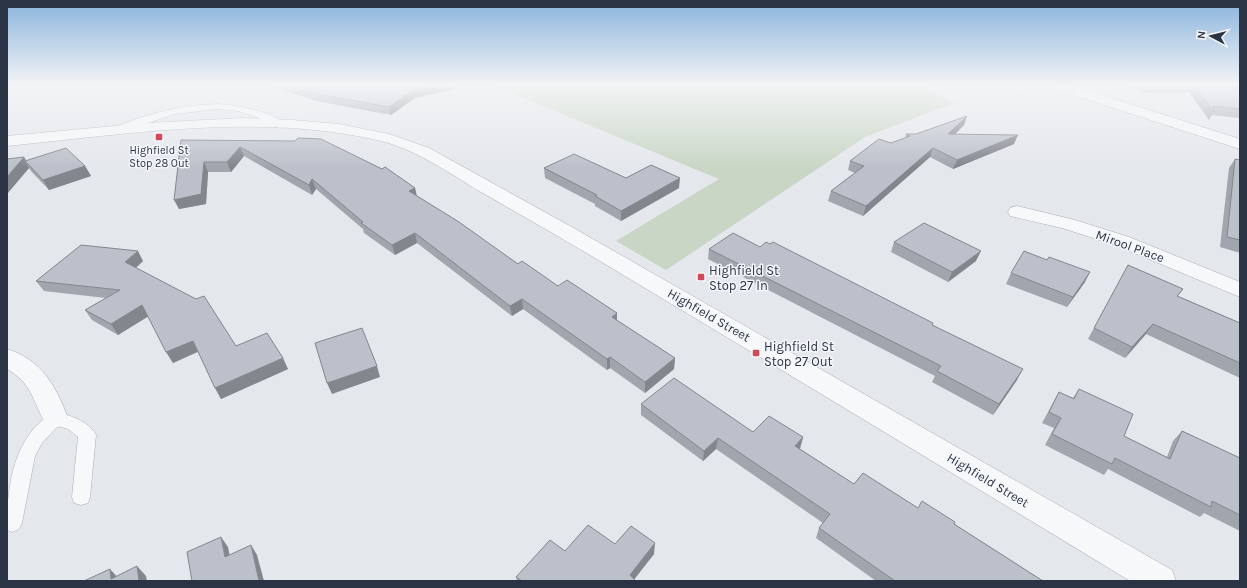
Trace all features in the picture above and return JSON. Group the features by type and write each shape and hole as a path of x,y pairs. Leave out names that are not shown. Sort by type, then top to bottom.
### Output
{"street":[{"path":"1142,112 1240,144"},
{"name":"Highfield Street","path":"7,141 208,125 280,125 332,129 385,138 405,144 446,164 634,272 1160,581"},
{"name":"Mirool Place","path":"1016,212 1068,224 1122,241 1240,290"},
{"path":"7,358 22,365 36,376 46,391 55,418"}],"lane":[{"path":"12,523 26,456 36,438 55,418 74,424 87,435 81,497"}],"green space":[{"path":"558,112 929,112 865,137 666,270 616,241 719,179"}],"building":[{"path":"967,116 948,134 1018,135 957,160 933,148 866,206 831,191 864,166 850,161 879,139 891,143 910,136 906,134 916,134"},
{"path":"298,138 321,139 382,169 385,167 415,188 409,191 459,222 518,264 522,261 558,286 567,280 617,313 612,317 675,358 645,382 610,357 607,359 522,299 510,306 415,233 392,245 361,223 363,222 312,179 309,185 240,147 227,162 204,162 201,194 174,200 181,140 295,141"},
{"path":"66,148 85,166 43,180 25,161"},
{"path":"574,154 626,178 651,165 680,178 621,211 595,196 597,195 544,168"},
{"path":"24,157 7,177 7,159"},
{"path":"1235,159 1240,160 1240,240 1227,237"},
{"path":"924,223 981,251 952,272 894,242"},
{"path":"733,233 760,247 766,242 770,244 773,242 933,323 932,325 1023,369 999,404 937,371 941,366 709,249"},
{"path":"81,245 138,251 125,262 196,299 204,296 236,346 267,333 283,358 215,388 193,341 166,352 142,305 111,324 85,310 120,290 36,281"},
{"path":"1024,251 1047,260 1049,257 1090,272 1073,297 1011,273"},
{"path":"1128,265 1183,289 1177,296 1240,323 1240,363 1153,324 1132,347 1094,328"},
{"path":"362,328 377,366 327,383 315,343"},
{"path":"674,378 753,432 769,416 803,437 795,446 854,484 863,473 918,508 922,501 955,522 954,524 1043,581 895,581 819,528 830,514 718,438 704,451 641,404"},
{"path":"1079,389 1133,414 1124,436 1170,459 1182,431 1240,458 1240,515 1212,501 1211,507 1115,458 1112,464 1052,434 1061,418 1049,412 1059,392 1074,399"},
{"path":"588,525 615,544 631,526 655,543 630,575 636,581 522,581 516,577 550,540 565,551"},
{"path":"221,537 225,557 251,545 259,581 192,581 187,552"},
{"path":"137,566 139,581 84,581 110,569 111,579"}],"place":[{"name":"Highfield St Stop 28 Out","path":"159,137"},
{"name":"Highfield St Stop 27 In","path":"701,277"},
{"name":"Highfield St Stop 27 Out","path":"756,353"}]}
